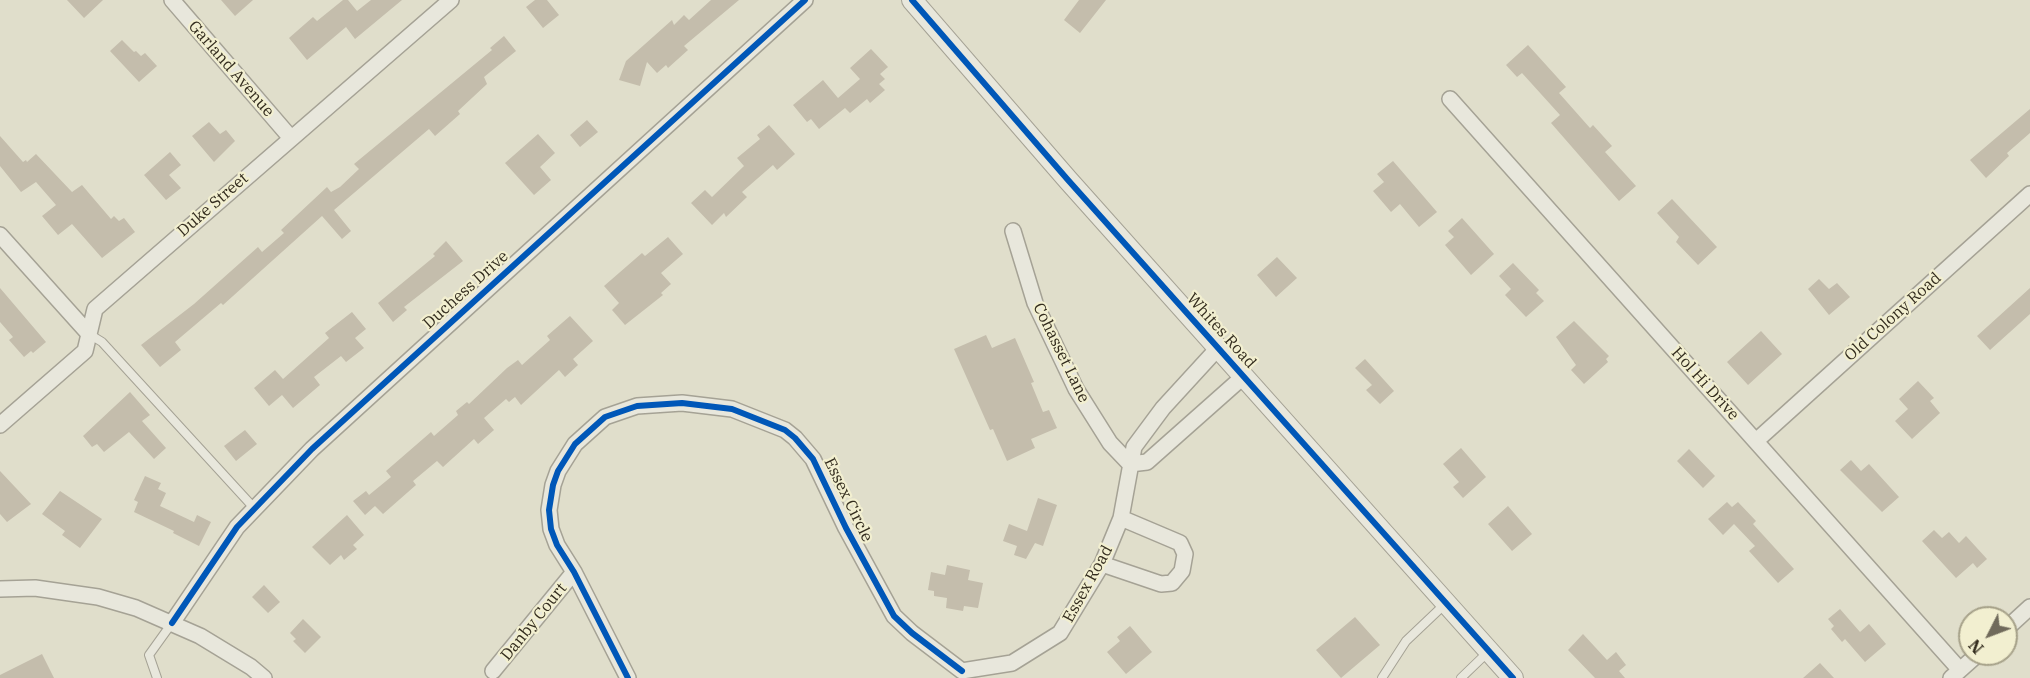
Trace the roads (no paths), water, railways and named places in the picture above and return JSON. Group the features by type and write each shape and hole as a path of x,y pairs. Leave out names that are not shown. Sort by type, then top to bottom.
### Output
{"street":[{"name":"Garland Avenue","path":"172,0 290,137"},
{"name":"Duke Street","path":"0,425 85,351 95,309 290,137 451,0"},
{"name":"Duchess Drive","path":"172,623 225,544 255,509 321,441 805,0"},
{"name":"Whites Road","path":"912,0 1218,348 1513,678"},
{"name":"Hol Hi Drive","path":"1450,99 1756,441 1955,674"},
{"name":"Old Colony Road","path":"1756,441 2030,194"},
{"name":"Cohasset Lane","path":"1012,231 1035,303 1076,389 1110,442 1130,464"},
{"path":"0,235 89,334"},
{"name":"Essex Road","path":"961,675 1012,663 1060,633 1102,564 1121,518 1134,447 1163,408 1218,348"},
{"path":"1130,464 1147,462 1244,376"},
{"name":"Essex Circle","path":"628,678 574,572 557,545 551,529 549,510 558,471 575,444 605,417 637,406 682,403 732,409 785,430 806,448 894,616 961,675"},
{"path":"1102,564 1161,584 1172,583 1182,571 1185,554 1180,543 1121,518"},
{"name":"Danby Court","path":"493,672 574,572"},
{"path":"0,589 35,588 98,597 172,623 200,636 251,667 264,678"},
{"path":"2018,618 2030,607"}],"lane":[{"path":"89,334 102,342 255,509"},
{"path":"1382,678 1406,641 1446,603"},
{"path":"157,678 149,655 172,623"},
{"path":"1461,678 1489,651"}]}
